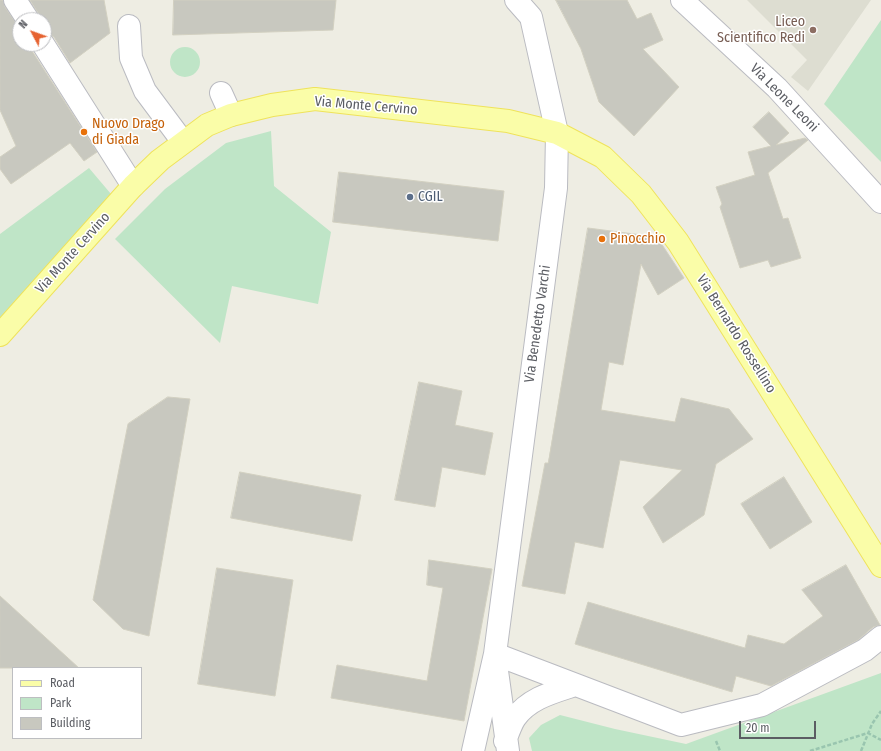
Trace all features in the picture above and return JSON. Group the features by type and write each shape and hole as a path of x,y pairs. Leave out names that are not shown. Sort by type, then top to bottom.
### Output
{"main road":[{"name":"Via Monte Cervino","path":"0,335 133,186 160,160 206,125 231,115 272,105 315,100 508,121 557,133"},
{"name":"Via Bernardo Rossellino","path":"557,133 603,157 641,194 678,242 881,566"}],"street":[{"path":"15,0 23,12"},
{"name":"Via Benedetto Varchi","path":"473,751 495,654 556,188 557,133 531,17 516,0"},
{"name":"Via Leone Leoni","path":"682,0 777,88 881,202"},
{"path":"129,26 131,58 145,91 183,142"},
{"path":"48,52 133,186"},
{"path":"221,93 231,115"},
{"path":"495,654 681,725 762,705 865,650 881,637"},
{"name":"Via Benedetto Varchi","path":"495,654 506,746"},
{"name":"Via Benedetto Varchi","path":"506,746 515,718 525,707 541,697 576,685"}],"path":[{"path":"861,751 868,733 881,711"},
{"path":"810,751 868,733 881,740"}],"shaded area":[{"name":"Liceo Scientifico Redi","path":"747,0 871,0 808,91 791,77 807,60"}],"green space":[{"path":"881,20 881,162 824,104"},
{"path":"185,47 196,51 200,62 196,73 185,77 174,73 170,62 174,51"},
{"path":"271,131 274,186 331,232 318,304 232,286 220,343 115,239 165,189 226,143"},
{"path":"89,168 111,194 0,320 0,234"},
{"path":"881,673 881,751 532,751 529,738 541,725 560,715 615,729 686,744"}],"building":[{"path":"0,0 3,0 5,7 12,17 12,52 33,52 97,152 84,161 70,143 11,184 0,169 0,157 16,146 0,110"},
{"path":"30,0 104,0 110,33 70,63 52,36 52,12 37,12"},
{"path":"174,0 336,0 333,30 173,35"},
{"path":"556,0 627,0 637,19 651,13 663,40 643,49 679,87 634,136 599,102 581,49"},
{"path":"769,112 789,133 776,145 805,138 808,140 768,173 783,219 788,218 801,258 771,267 768,260 740,268 720,207 722,204 716,187 755,175 748,152 771,146 753,127"},
{"path":"339,172 504,191 498,241 333,222"},
{"path":"588,228 657,237 684,278 658,295 641,264 623,365 609,362 601,410 675,422 681,398 729,409 753,439 716,464 704,515 663,543 643,507 682,470 620,460 603,548 575,542 565,594 522,586 545,463 548,463"},
{"path":"419,382 462,391 455,425 493,433 485,475 442,467 435,507 395,500"},
{"path":"168,397 190,399 149,636 123,629 93,600 128,424"},
{"path":"240,472 361,495 352,541 231,518"},
{"path":"784,477 812,522 770,549 741,504"},
{"path":"429,560 492,569 464,721 331,698 337,665 427,681 443,588 427,585"},
{"path":"846,565 880,625 873,627 858,640 771,686 736,676 732,692 575,644 588,602 745,648 748,635 784,644 823,616 802,590"},
{"path":"217,568 293,580 275,696 198,684"},
{"path":"0,596 78,667 12,667 0,668"}],"place":[{"name":"Liceo Scientifico Redi","path":"813,30"},
{"name":"Nuovo Drago di Giada","path":"84,132"},
{"name":"CGIL","path":"410,197"},
{"name":"Pinocchio","path":"602,239"}]}
